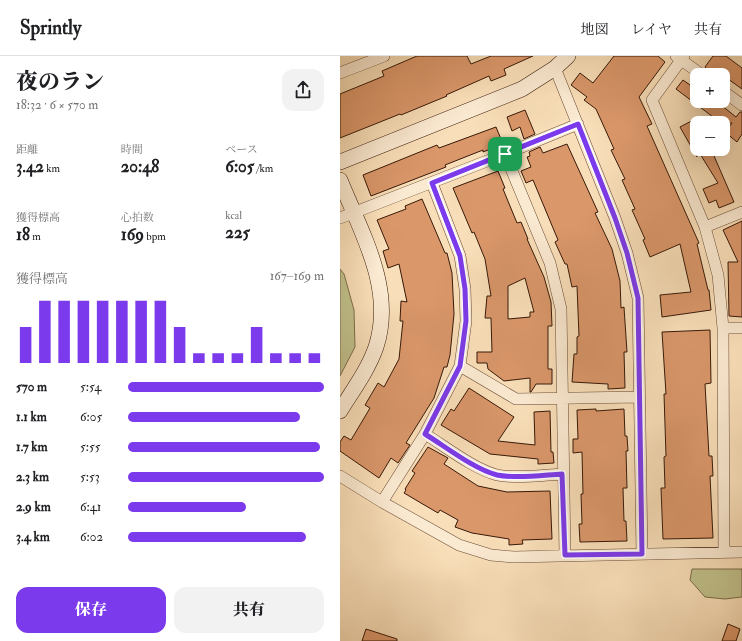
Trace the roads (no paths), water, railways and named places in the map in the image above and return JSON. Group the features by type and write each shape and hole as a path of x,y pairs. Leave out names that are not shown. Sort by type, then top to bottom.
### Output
{"street":[{"path":"340,73 384,56"},
{"path":"340,162 522,89 553,62 568,56"},
{"path":"693,68 680,57 652,100 705,227 718,275 723,328 724,552"},
{"path":"553,62 615,218 625,246 638,298 642,554"},
{"path":"730,96 742,104"},
{"path":"347,216 578,124"},
{"path":"505,154 550,263 561,309 563,398 562,474 565,555"},
{"path":"340,180 347,216 373,261 381,290 382,318 376,346 364,373 340,411"},
{"path":"382,502 425,434 460,366 466,321 465,289 460,256 432,183"},
{"path":"705,227 742,212"},
{"path":"723,328 742,328"},
{"path":"460,366 516,399 639,397"},
{"path":"425,434 478,467 498,475 517,476 562,474"},
{"path":"340,476 382,502 459,545 491,555 514,557 742,552"}]}
